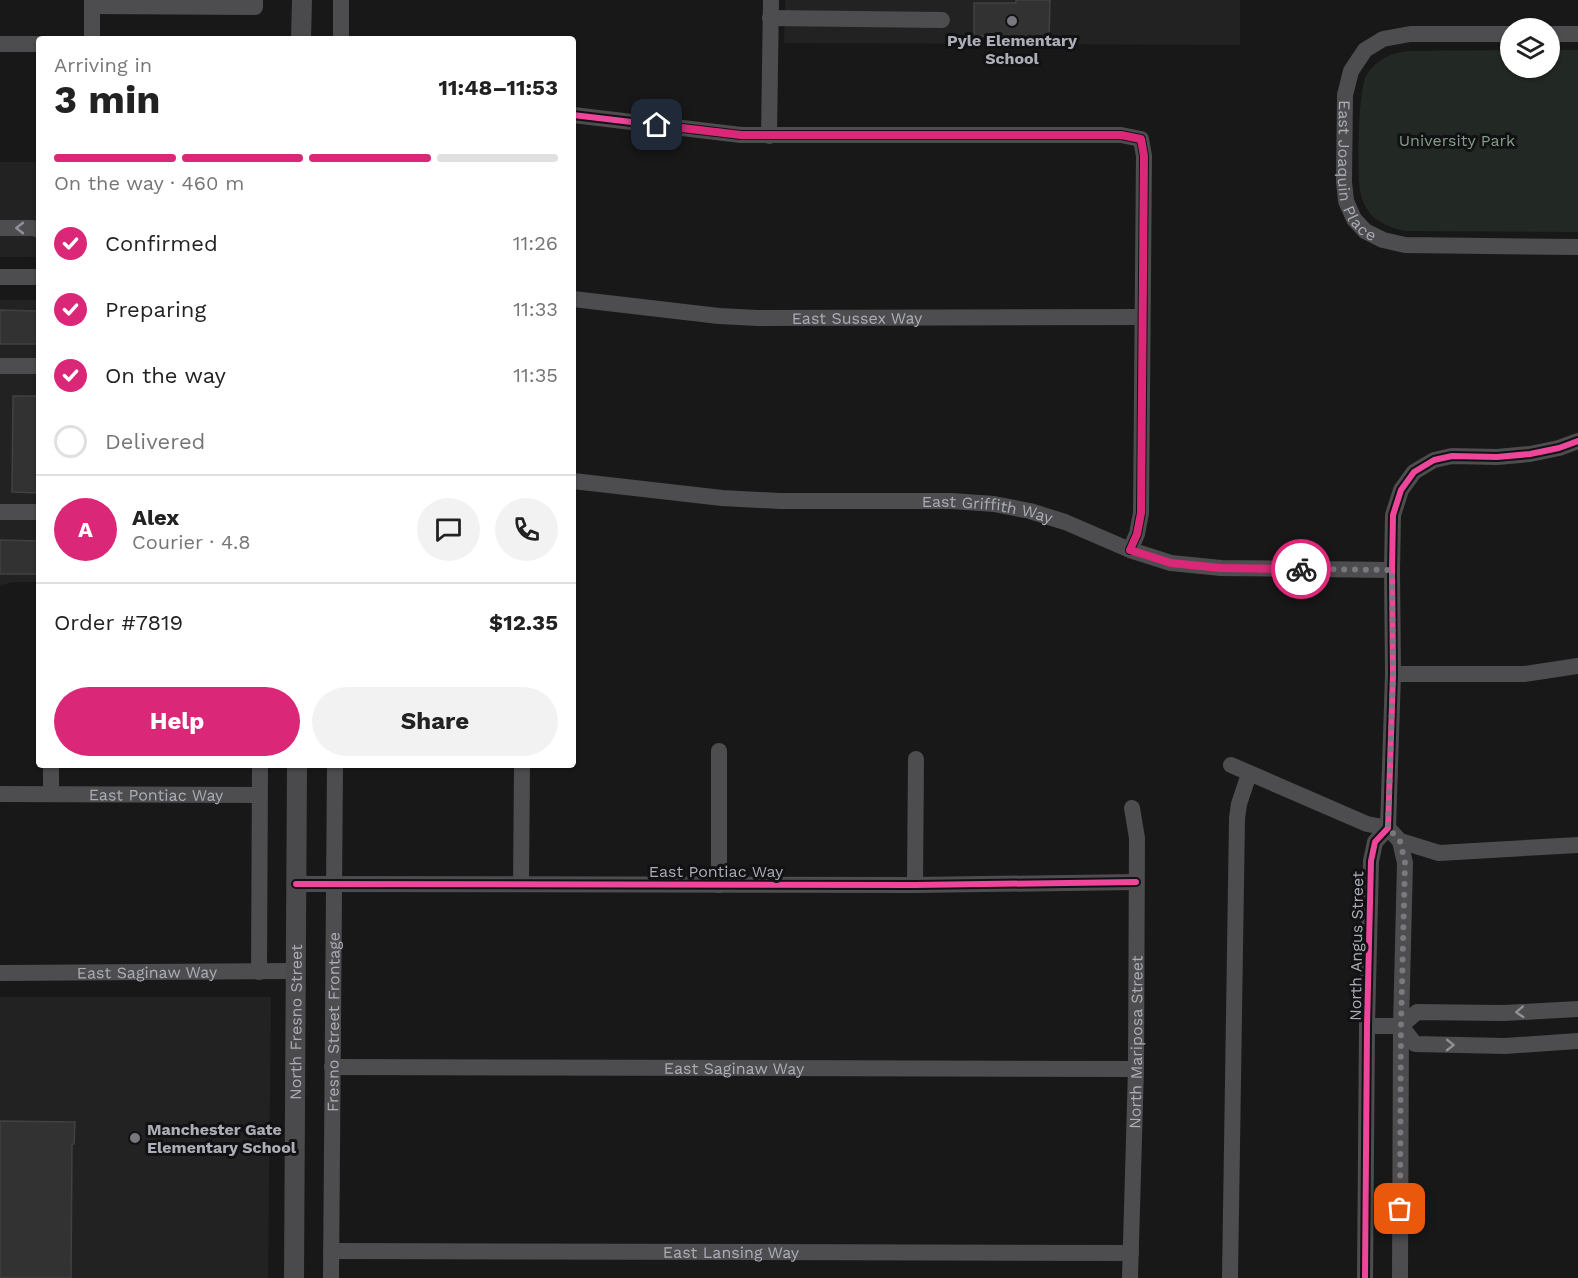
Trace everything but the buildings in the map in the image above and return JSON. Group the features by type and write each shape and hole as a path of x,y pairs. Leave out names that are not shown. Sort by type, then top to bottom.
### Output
{"main road":[{"path":"302,0 302,36"},
{"name":"North Fresno Street","path":"294,1278 297,768"}],"street":[{"path":"92,36 92,3 255,7 255,0"},
{"path":"341,0 341,36"},
{"path":"769,136 771,0"},
{"path":"770,18 942,20"},
{"name":"East Joaquin Place","path":"1500,34 1410,34 1383,39 1365,50 1351,70 1345,95 1344,182 1347,201 1354,219 1365,231 1383,240 1405,245 1578,247"},
{"path":"1560,34 1578,34"},
{"path":"0,44 36,44"},
{"path":"576,115 741,135 1121,135 1141,139 1144,156 1141,513 1137,534 1130,550"},
{"path":"0,228 36,229"},
{"path":"0,277 36,277"},
{"name":"East Sussex Way","path":"576,299 718,316 758,318 1142,317"},
{"path":"0,366 36,366"},
{"name":"North Angus Street","path":"1400,1278 1401,1026 1405,862 1394,835 1393,515 1401,490 1414,472 1434,460 1452,456 1497,457 1530,454 1578,441"},
{"name":"East Griffith Way","path":"576,481 722,498 780,501 952,501 994,504 1030,511 1065,522 1130,550 1171,563 1221,568 1392,570"},
{"path":"0,512 36,512"},
{"path":"1393,674 1524,674 1578,666"},
{"path":"718,885 719,751"},
{"path":"915,885 916,759"},
{"path":"1231,765 1439,853 1578,845"},
{"path":"51,768 51,793"},
{"path":"259,972 260,768"},
{"name":"Fresno Street Frontage","path":"331,1278 336,768"},
{"path":"520,885 522,768"},
{"path":"1230,1278 1237,818 1249,774"},
{"name":"East Pontiac Way","path":"0,794 260,795"},
{"name":"North Mariposa Street","path":"1131,1278 1136,1069 1137,838 1132,808"},
{"name":"North Angus Street","path":"1365,1278 1371,861 1375,842 1394,835"},
{"name":"East Pontiac Way","path":"296,885 915,885 1136,882"},
{"name":"East Saginaw Way","path":"0,973 295,971"},
{"path":"1367,1026 1401,1026 1417,1012 1504,1013 1578,1009"},
{"path":"1401,1026 1414,1044 1505,1046 1578,1041"},
{"name":"East Saginaw Way","path":"332,1067 1136,1069"},
{"name":"East Lansing Way","path":"331,1251 1131,1253"}],"shaded area":[{"name":"Pyle Elementary School","path":"785,0 1240,0 1240,45 784,43"},
{"path":"0,162 36,162 36,257 0,257"},
{"path":"0,300 36,300 36,582 0,585"},
{"name":"Manchester Gate Elementary School","path":"0,997 271,997 268,1278 0,1278"}],"green space":[{"name":"University Park","path":"1500,50 1500,78 1560,78 1560,50 1578,50 1578,232 1404,231 1375,219 1368,211 1360,193 1358,150 1363,84 1370,70 1384,58 1408,51"}],"cycle path":[{"path":"576,115 741,135 1121,135 1141,139 1144,156 1141,513 1137,534 1130,550"},
{"path":"1365,1278 1371,861 1375,842 1388,828 1393,674 1393,515 1401,490 1414,472 1434,460 1452,456 1497,457 1530,454 1578,441"},
{"path":"296,884 915,885 1136,882"}],"way so far":[{"path":"1301,569 1392,570 1393,674 1388,828 1400,841 1405,862 1400,1209"}],"place":[{"name":"Pyle Elementary School","path":"1012,21"},
{"name":"Manchester Gate Elementary School","path":"135,1138"}],"route":[{"path":"657,125 741,135 1121,135 1141,139 1144,156 1141,513 1137,534 1130,550 1171,563 1221,568 1301,569"}]}
